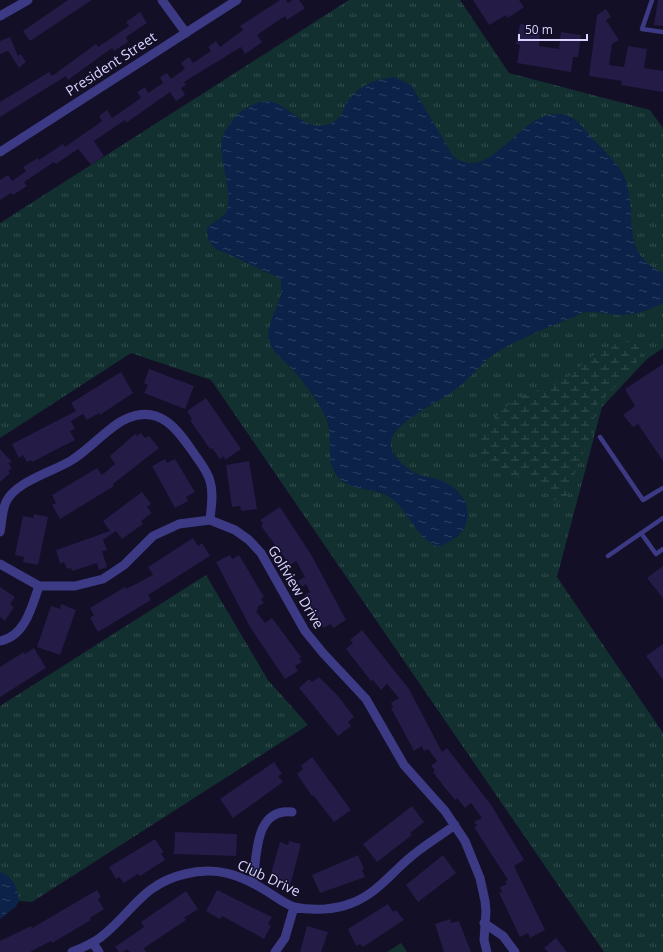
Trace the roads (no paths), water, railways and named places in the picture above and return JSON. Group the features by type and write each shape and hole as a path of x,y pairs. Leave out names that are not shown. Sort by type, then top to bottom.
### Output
{"street":[{"path":"0,16 28,0"},
{"path":"162,0 186,33"},
{"name":"President Street","path":"0,152 237,0"},
{"path":"0,532 6,502 13,492 72,460 120,422 140,415 151,415 164,420 178,431 204,468 212,488 210,520 179,524 163,530 148,541 124,565 103,578 75,586 39,586 0,564"},
{"name":"Golfview Drive","path":"210,520 239,533 249,540 261,553 292,610 306,631 323,653 366,699 404,764 455,825 470,852 480,878 486,911 484,923 486,952"},
{"path":"0,641 14,636 21,628 28,616 39,586"},
{"path":"253,883 262,827 268,818 276,813 285,811 292,812"},
{"name":"Club Drive","path":"72,952 93,943 103,936 143,895 154,886 175,876 213,870 253,883 294,907 326,909 350,904 362,899 381,886 416,852 455,825"},
{"path":"275,952 284,938 294,907"},
{"path":"484,923 503,936 515,952"},
{"path":"93,943 99,952"}],"lane":[{"path":"652,0 642,29 663,32"},
{"path":"600,437 643,500 663,488"},
{"path":"608,556 663,518"},
{"path":"641,533 656,554 663,549"}],"water":[{"path":"394,77 411,85 453,156 468,163 482,161 495,153 537,120 552,114 568,116 575,120 611,158 625,178 629,192 632,232 635,244 640,255 649,265 663,273 663,303 646,310 629,314 617,315 585,312 509,345 493,355 454,391 411,418 394,433 391,441 391,448 403,464 415,473 441,480 454,488 463,497 465,502 468,514 463,530 453,540 438,547 430,543 418,531 404,511 391,498 379,492 350,485 343,482 338,477 331,463 328,423 325,416 310,391 292,369 275,352 269,341 268,336 270,324 281,294 281,279 216,249 209,241 207,233 207,228 224,215 227,208 228,189 222,156 222,138 231,122 240,112 263,101 273,102 282,106 308,123 318,126 329,124 341,115 348,100 355,92 365,85 382,79"},
{"path":"0,872 8,876 14,883 19,901 15,907 0,919"}]}
